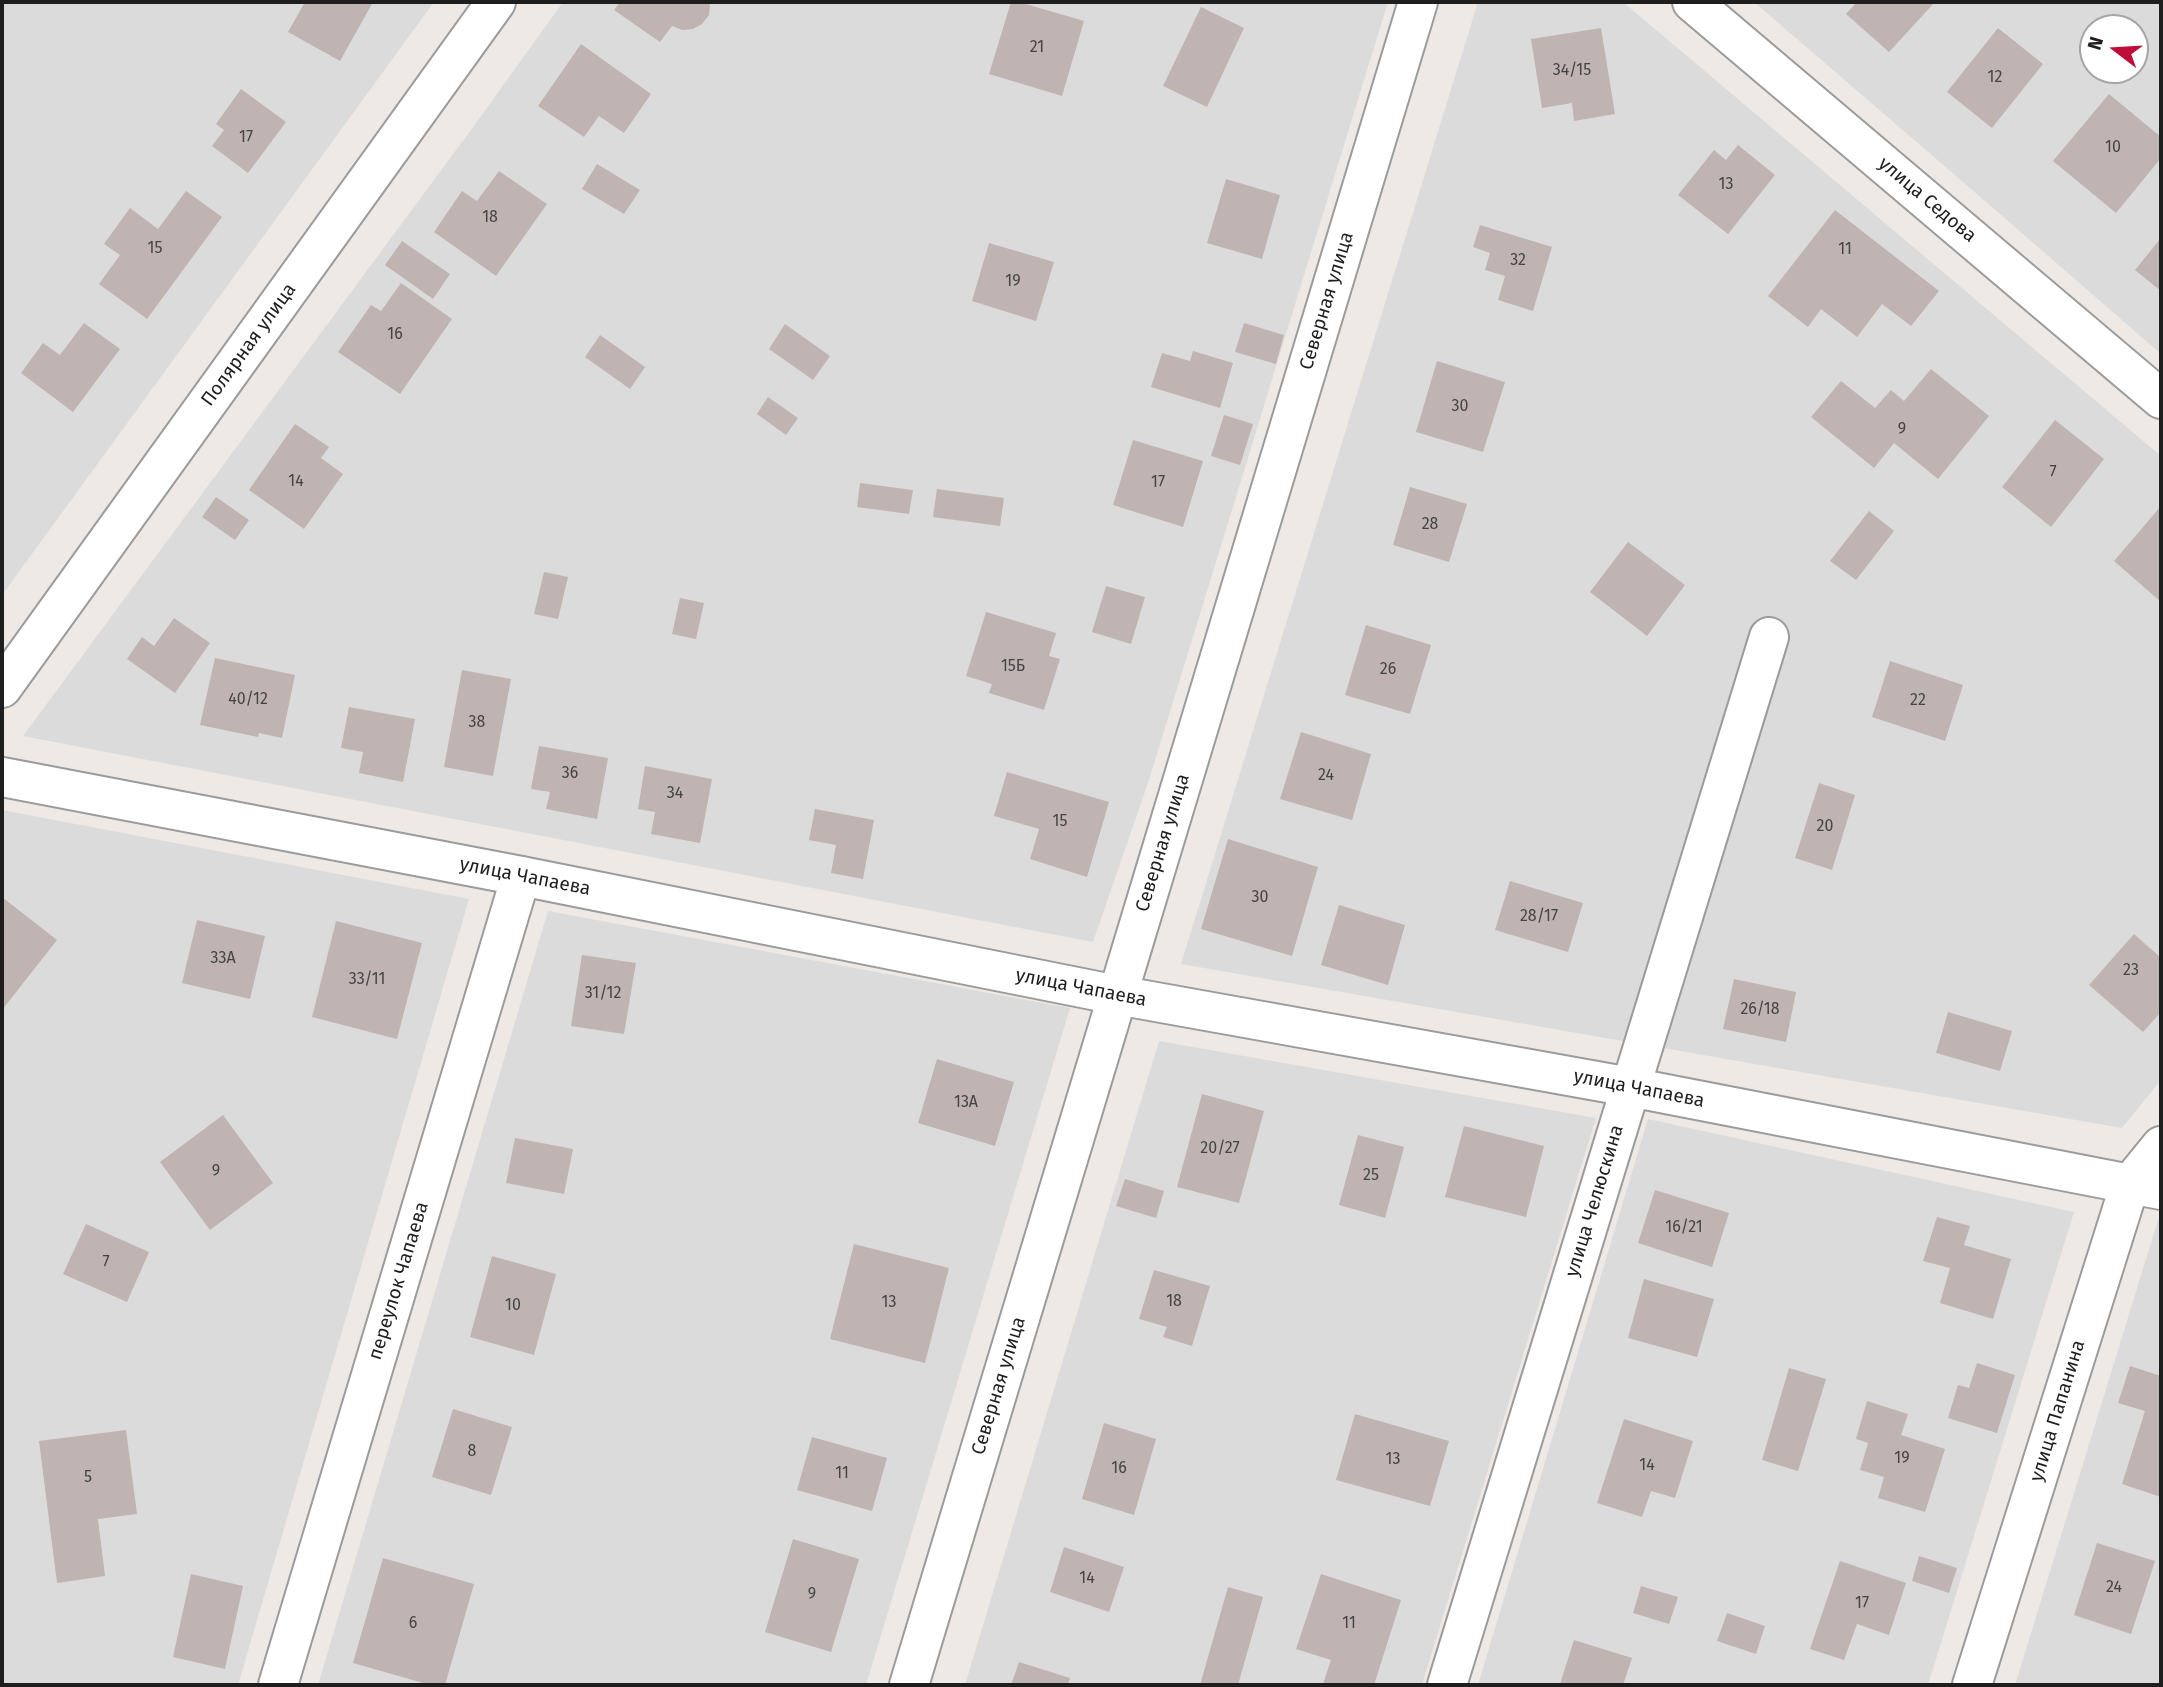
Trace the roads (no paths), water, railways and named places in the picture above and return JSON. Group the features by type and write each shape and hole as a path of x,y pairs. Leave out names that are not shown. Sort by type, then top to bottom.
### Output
{"street":[{"name":"Полярная улица","path":"2,688 496,2"},
{"name":"Северная улица","path":"909,1685 1418,2"},
{"name":"улица Седова","path":"1692,2 2161,399"},
{"name":"улица Челюскина","path":"1447,1685 1769,637"},
{"name":"улица Чапаева","path":"2,777 521,876 1117,995 1630,1087 2145,1187"},
{"name":"переулок Чапаева","path":"278,1685 521,876"},
{"name":"улица Папанина","path":"1972,1685 2161,1146"}]}
